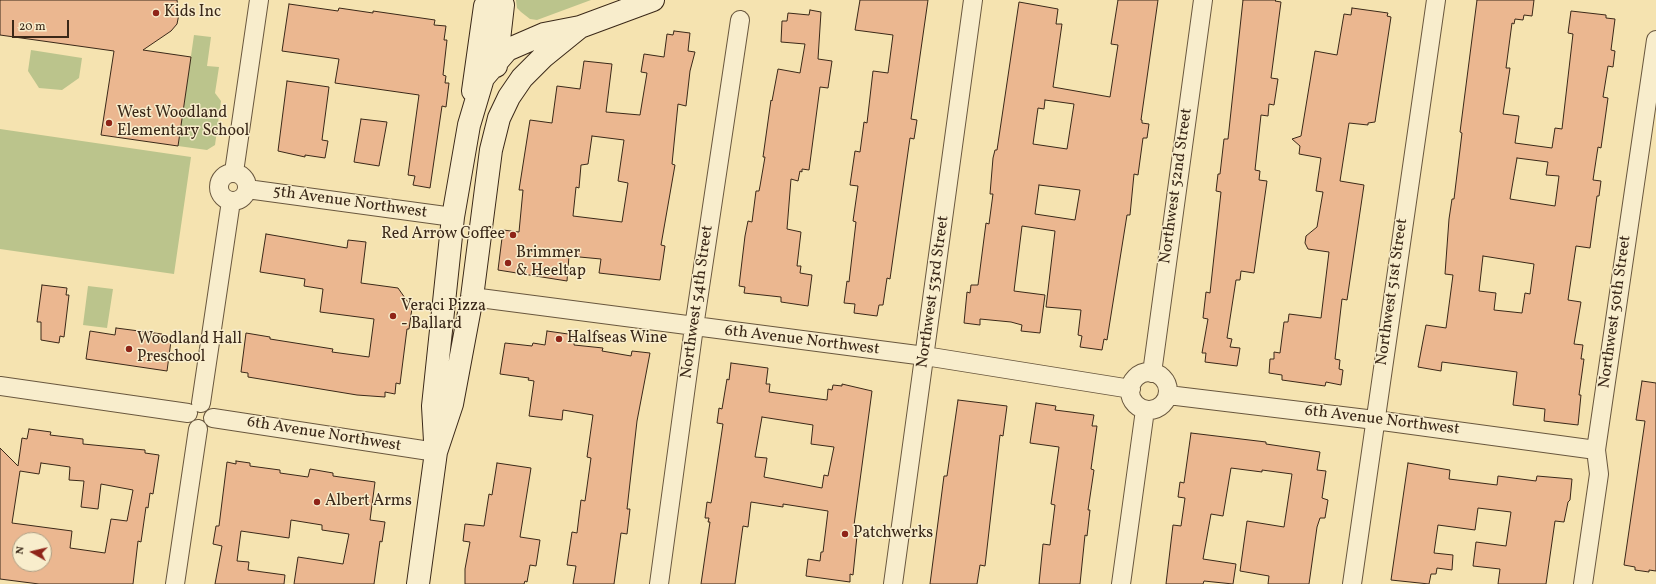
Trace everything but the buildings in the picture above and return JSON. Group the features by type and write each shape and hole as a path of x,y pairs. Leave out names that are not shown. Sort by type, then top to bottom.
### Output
{"main road":[{"path":"436,452 433,406 453,217 469,125 485,6 489,0"},
{"path":"487,175 483,127 496,63 503,5 501,0"},
{"path":"469,125 483,78 507,50 544,34 580,27 653,0"},
{"path":"418,584 436,452 452,404 472,297 490,150 499,118 509,97 522,78 543,57 580,27"}],"street":[{"path":"234,172 259,0"},
{"name":"Northwest 53rd Street","path":"893,584 973,0"},
{"name":"Northwest 52nd Street","path":"1152,373 1203,0"},
{"name":"Northwest 51st Street","path":"1352,584 1436,0"},
{"name":"Northwest 54th Street","path":"659,584 694,327 740,20"},
{"name":"Northwest 50th Street","path":"1583,584 1599,474 1596,450 1656,40"},
{"path":"234,172 244,177 247,189 243,197 231,201 222,196 219,187 222,178 226,174 234,172"},
{"name":"5th Avenue Northwest","path":"247,189 453,217"},
{"path":"0,386 194,408 210,408 213,418 208,426 198,429 190,424 194,408 231,201"},
{"name":"6th Avenue Northwest","path":"472,297 925,356 1131,389"},
{"path":"1152,373 1160,376 1165,381 1168,386 1168,395 1160,408 1145,410 1137,406 1133,401 1131,389 1137,377 1142,374 1152,373"},
{"name":"6th Avenue Northwest","path":"1168,395 1375,420 1596,450"},
{"path":"1121,584 1145,410"},
{"name":"6th Avenue Northwest","path":"213,418 436,452"},
{"path":"175,584 198,429"}],"green space":[{"path":"516,0 591,0 537,20 530,19 521,12 517,8"},
{"path":"194,35 211,37 207,66 219,67 215,93 221,101 215,145 207,150 178,146"},
{"path":"31,50 82,58 79,78 62,90 39,88 28,71"},
{"path":"0,129 191,157 174,274 0,249"},
{"path":"88,286 113,289 107,328 83,325"}],"place":[{"name":"Kids Inc","path":"156,13"},
{"name":"West Woodland Elementary School","path":"109,123"},
{"name":"Red Arrow Coffee","path":"513,235"},
{"name":"Brimmer & Heeltap","path":"508,263"},
{"name":"Veraci Pizza - Ballard","path":"393,316"},
{"name":"Halfseas Wine","path":"559,339"},
{"name":"Woodland Hall Preschool","path":"129,349"},
{"name":"Albert Arms","path":"317,502"},
{"name":"Patchwerks","path":"845,534"}]}
